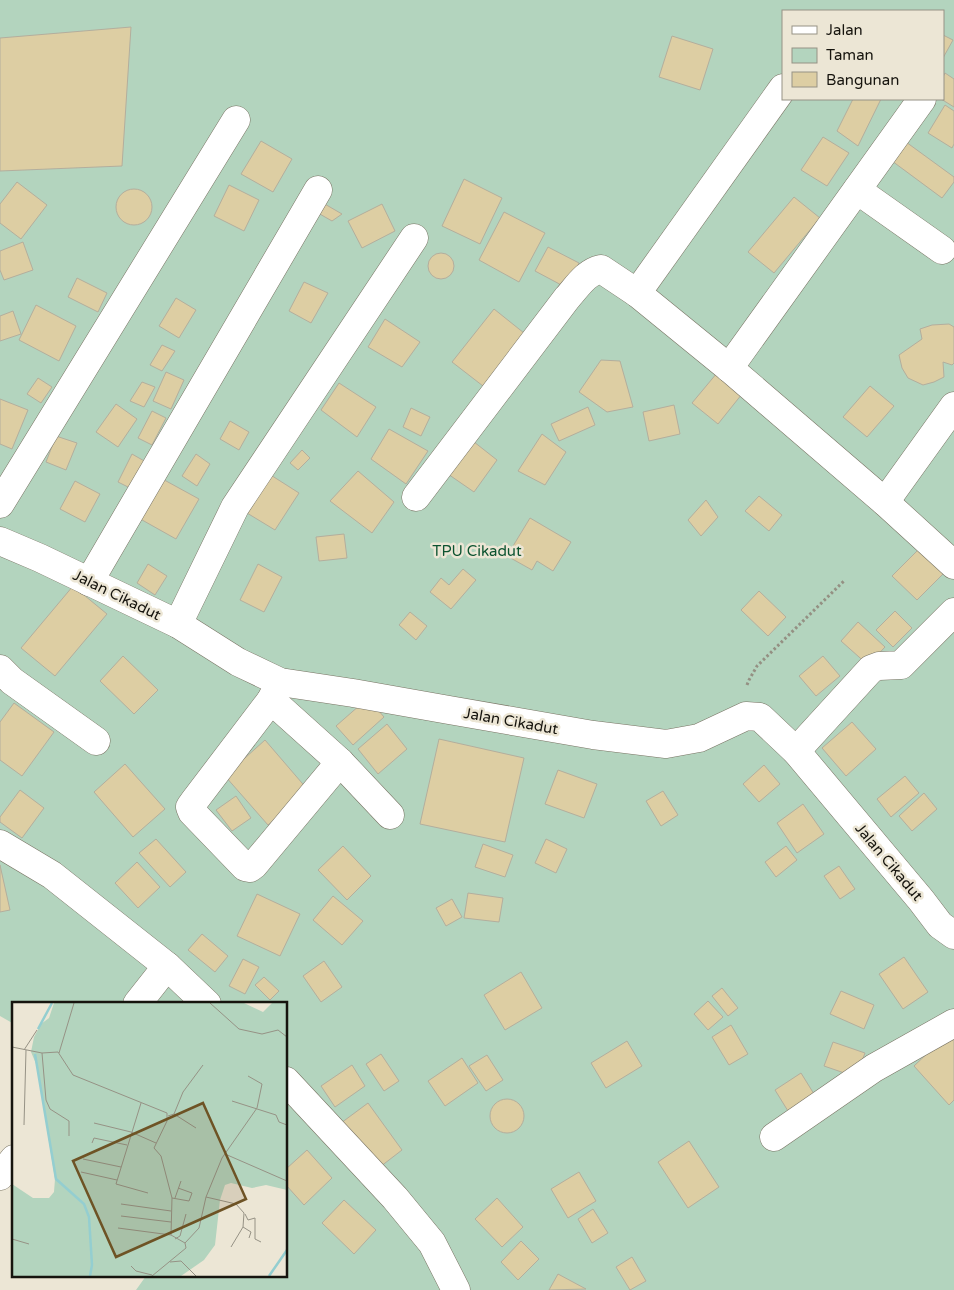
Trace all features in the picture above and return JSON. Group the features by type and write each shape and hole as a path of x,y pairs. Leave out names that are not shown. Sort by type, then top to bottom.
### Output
{"street":[{"path":"637,292 782,89"},
{"path":"729,368 921,100"},
{"path":"0,504 236,120"},
{"path":"89,582 318,190"},
{"path":"857,190 942,250"},
{"path":"178,624 235,506 414,238"},
{"path":"416,497 567,298 588,275 601,270 637,292 729,368 885,502 954,565"},
{"path":"885,502 954,406"},
{"name":"Jalan Cikadut","path":"0,541 178,624 238,662 276,691 353,693 593,735 666,744 699,738 746,716 760,717 796,751 940,925 954,935"},
{"path":"796,751 871,669 879,666 901,665 954,612"},
{"path":"0,669 12,681 96,741"},
{"path":"340,762 250,868 245,867 192,812 190,807 276,691 390,814"},
{"path":"0,844 52,875 167,966 205,1002"},
{"path":"139,1002 167,966"},
{"path":"774,1137 874,1068 954,1023"},
{"path":"288,1083 395,1198 432,1243 450,1287"},
{"path":"0,1176 12,1161"}],"path":[{"path":"746,716 744,694 757,666 844,581"}],"green space":[{"name":"TPU Cikadut","path":"0,0 954,0 954,1290 136,1290 145,1278 288,1278 288,1002 12,1002 12,1023 0,1016"}],"building":[{"path":"131,27 122,166 0,171 0,38"},
{"path":"672,36 713,49 700,90 659,77"},
{"path":"944,36 953,40 944,56"},
{"path":"945,73 954,79 954,107 943,100"},
{"path":"852,100 881,100 858,146 837,131"},
{"path":"945,105 954,111 954,144 952,148 928,133"},
{"path":"823,137 849,153 827,186 801,170"},
{"path":"261,141 292,159 273,192 241,174"},
{"path":"906,142 954,177 954,182 942,198 892,161"},
{"path":"464,179 502,198 480,244 442,226"},
{"path":"17,182 47,205 21,239 0,223 0,204"},
{"path":"229,185 259,200 244,231 214,216"},
{"path":"134,189 147,194 152,207 147,220 134,225 121,220 116,207 121,194"},
{"path":"794,197 820,218 774,273 748,252"},
{"path":"323,203 342,214 332,221 318,213"},
{"path":"382,204 395,231 362,248 348,221"},
{"path":"504,212 545,233 519,282 479,260"},
{"path":"23,242 33,270 4,280 0,270 0,251"},
{"path":"548,247 579,263 567,288 535,271"},
{"path":"441,253 450,257 454,266 450,275 441,279 432,275 428,266 432,257"},
{"path":"77,278 107,293 98,312 68,297"},
{"path":"304,282 328,293 311,323 289,311"},
{"path":"176,298 196,310 179,338 159,326"},
{"path":"36,305 76,326 59,361 19,340"},
{"path":"494,309 524,333 483,386 452,362"},
{"path":"13,311 21,334 0,341 0,316"},
{"path":"385,319 420,342 402,367 368,347"},
{"path":"949,324 954,327 954,363 952,365 943,362 944,377 923,385 908,378 902,368 899,355 922,339 920,329 932,325"},
{"path":"162,345 175,351 162,371 150,365"},
{"path":"601,360 620,361 633,407 607,412 579,392"},
{"path":"166,372 184,380 171,409 153,401"},
{"path":"717,373 742,394 718,424 692,403"},
{"path":"38,378 52,387 41,403 27,394"},
{"path":"142,382 155,387 144,407 130,401"},
{"path":"339,383 376,407 357,437 321,410"},
{"path":"870,386 894,406 867,437 843,417"},
{"path":"0,399 28,410 12,449 0,444"},
{"path":"116,404 137,419 118,447 96,432"},
{"path":"674,405 680,434 649,441 643,412"},
{"path":"588,407 595,425 559,441 551,424"},
{"path":"411,408 430,417 421,436 403,427"},
{"path":"152,411 166,418 152,445 138,438"},
{"path":"230,421 249,432 239,450 220,439"},
{"path":"389,429 428,451 406,484 371,459"},
{"path":"542,434 566,452 545,485 518,471"},
{"path":"56,436 77,443 66,470 46,462"},
{"path":"469,438 497,460 474,492 445,472"},
{"path":"302,450 310,458 298,470 290,463"},
{"path":"132,454 146,462 132,489 118,482"},
{"path":"196,454 210,464 197,486 182,476"},
{"path":"358,471 394,502 372,533 330,501"},
{"path":"266,472 299,493 275,530 242,510"},
{"path":"157,476 199,499 176,539 135,516"},
{"path":"75,481 100,494 85,522 60,509"},
{"path":"759,496 782,515 769,531 745,511"},
{"path":"706,500 718,517 701,536 688,520"},
{"path":"530,518 571,542 553,571 537,561 532,570 507,556"},
{"path":"344,534 347,558 319,561 316,537"},
{"path":"923,545 948,569 917,600 892,576"},
{"path":"148,564 167,576 155,595 137,583"},
{"path":"258,564 282,577 264,612 240,600"},
{"path":"463,569 476,580 451,609 430,592 441,578 449,585"},
{"path":"73,586 107,614 55,676 21,648"},
{"path":"759,591 786,617 768,636 741,610"},
{"path":"895,611 912,628 893,647 876,630"},
{"path":"410,612 427,626 416,640 399,625"},
{"path":"858,622 885,647 868,665 841,641"},
{"path":"123,656 158,690 134,714 100,681"},
{"path":"823,656 840,676 816,696 799,676"},
{"path":"368,698 384,717 353,745 336,726"},
{"path":"14,703 54,732 22,776 0,760 0,722"},
{"path":"852,722 876,749 846,776 822,748"},
{"path":"387,724 407,749 378,774 358,749"},
{"path":"439,739 524,758 505,842 420,824"},
{"path":"265,740 308,790 268,825 225,776"},
{"path":"125,764 165,809 133,837 94,792"},
{"path":"764,765 780,784 759,802 743,784"},
{"path":"558,770 597,784 584,818 545,804"},
{"path":"905,776 919,793 891,817 877,799"},
{"path":"20,790 44,808 22,838 0,822 0,817"},
{"path":"663,791 678,815 661,826 646,801"},
{"path":"924,793 937,809 912,831 899,816"},
{"path":"236,796 251,818 232,831 216,810"},
{"path":"803,804 824,834 797,853 777,823"},
{"path":"156,839 186,872 170,887 139,853"},
{"path":"546,839 567,849 556,873 535,863"},
{"path":"483,844 513,855 505,877 475,867"},
{"path":"343,846 371,876 347,900 318,870"},
{"path":"786,846 797,860 776,877 765,862"},
{"path":"137,862 160,887 138,908 115,883"},
{"path":"0,865 10,910 0,912"},
{"path":"839,866 855,889 840,899 824,876"},
{"path":"468,893 503,898 499,922 464,918"},
{"path":"257,894 300,914 280,956 237,936"},
{"path":"333,896 363,921 342,945 313,920"},
{"path":"452,899 462,917 446,926 436,908"},
{"path":"202,934 228,956 215,972 188,950"},
{"path":"904,957 928,992 903,1009 879,974"},
{"path":"243,959 259,967 245,994 229,986"},
{"path":"324,961 342,987 321,1002 303,976"},
{"path":"521,972 542,1008 505,1030 484,995"},
{"path":"264,977 279,991 270,1000 255,985"},
{"path":"722,988 738,1008 728,1016 712,996"},
{"path":"841,991 874,1005 864,1029 830,1014"},
{"path":"708,1001 723,1017 708,1030 694,1014"},
{"path":"731,1025 748,1054 729,1065 712,1037"},
{"path":"952,1030 954,1032 954,1100 949,1105 914,1066"},
{"path":"627,1041 642,1066 606,1088 591,1063"},
{"path":"833,1042 865,1053 856,1077 824,1066"},
{"path":"381,1054 399,1081 384,1091 366,1064"},
{"path":"487,1055 503,1080 486,1091 469,1066"},
{"path":"462,1058 478,1083 445,1106 428,1081"},
{"path":"352,1065 365,1086 335,1107 321,1086"},
{"path":"801,1073 814,1094 788,1111 775,1090"},
{"path":"507,1099 519,1104 524,1116 519,1128 507,1133 495,1128 490,1116 495,1104"},
{"path":"368,1103 402,1150 376,1170 341,1123"},
{"path":"689,1141 719,1187 688,1208 658,1162"},
{"path":"307,1150 332,1178 304,1205 288,1187 288,1167"},
{"path":"579,1172 596,1201 568,1218 551,1189"},
{"path":"497,1198 523,1227 502,1247 475,1219"},
{"path":"344,1200 376,1230 354,1254 322,1223"},
{"path":"593,1209 608,1233 592,1243 578,1219"},
{"path":"521,1241 539,1259 518,1280 501,1262"},
{"path":"632,1257 646,1281 630,1290 616,1267"},
{"path":"558,1274 586,1289 549,1290"}]}
